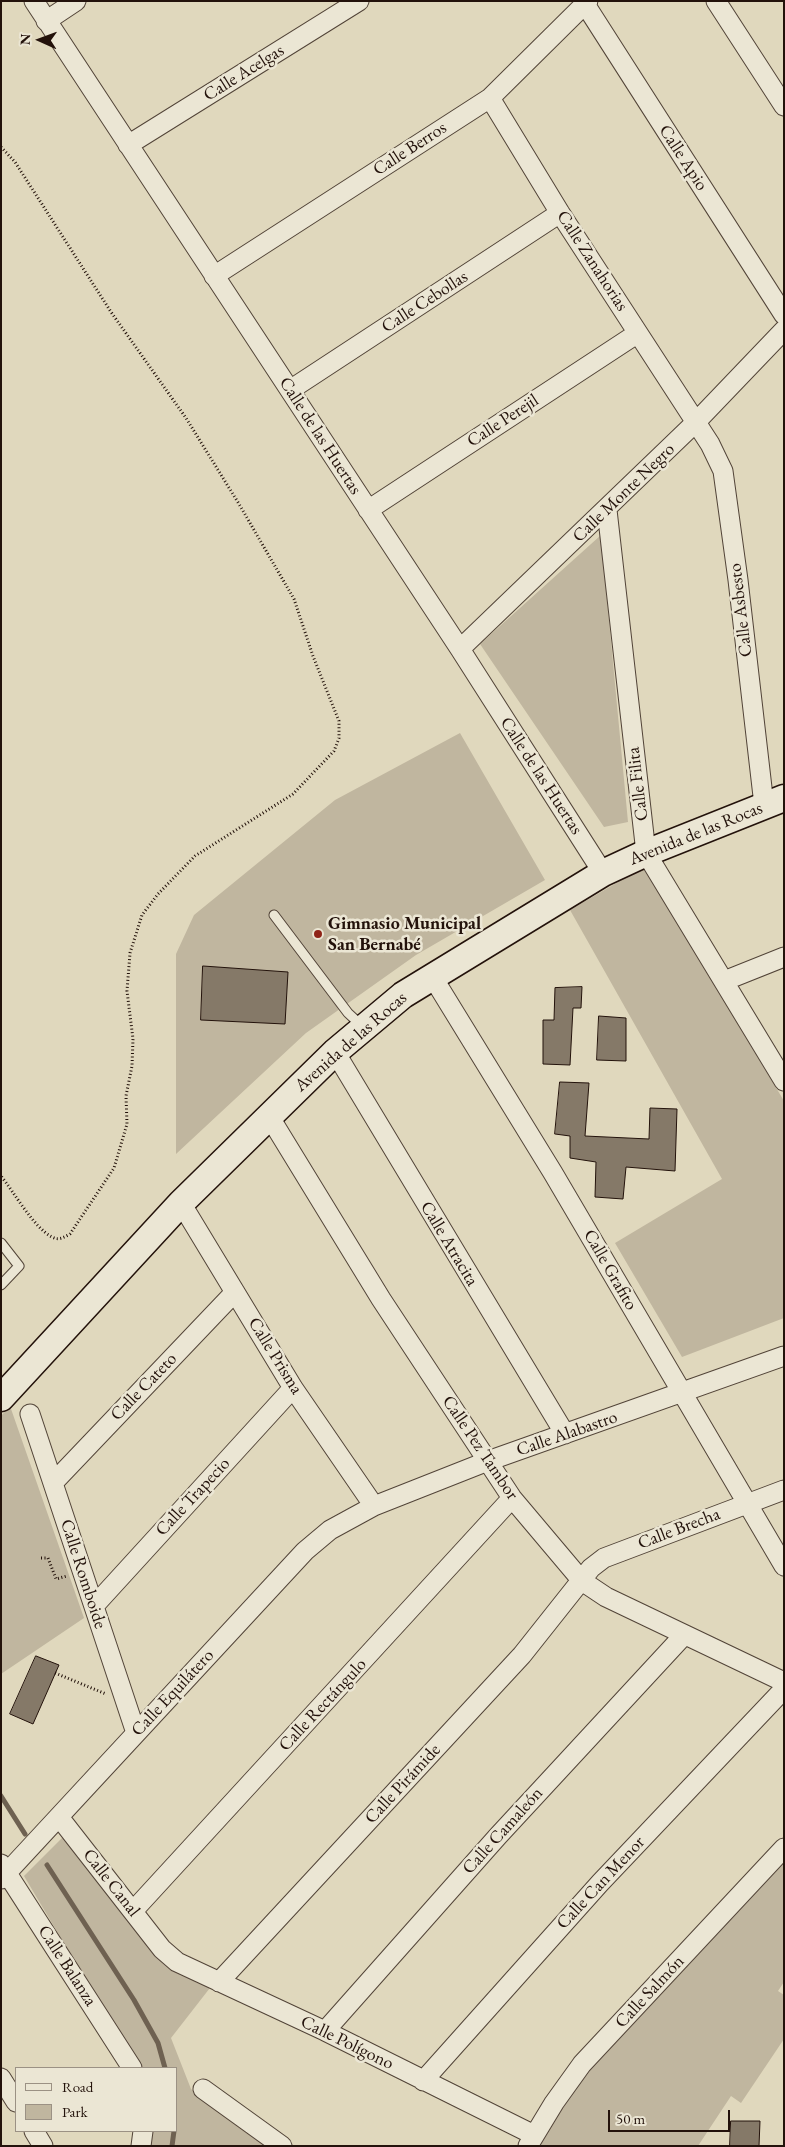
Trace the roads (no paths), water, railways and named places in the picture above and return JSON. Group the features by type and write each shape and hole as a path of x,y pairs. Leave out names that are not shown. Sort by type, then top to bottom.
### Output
{"street":[{"name":"Calle de las Huertas","path":"34,1 460,650 603,873"},
{"path":"46,20 76,1"},
{"name":"Calle Acelgas","path":"128,145 359,1"},
{"path":"716,1 784,106"},
{"name":"Calle Berros","path":"214,276 490,98 585,2"},
{"name":"Calle Apio","path":"585,2 784,315"},
{"name":"Calle Zanahorias","path":"490,98 560,213 696,422"},
{"name":"Calle Cebollas","path":"290,390 560,213"},
{"name":"Calle Monte Negro","path":"460,650 607,510 696,422 784,330"},
{"name":"Calle Perejil","path":"368,510 638,333"},
{"name":"Calle Asbesto","path":"696,422 710,444 722,471 774,802"},
{"name":"Calle Filita","path":"607,510 646,853 784,1081"},
{"name":"Avenida de las Rocas","path":"1,1398 181,1202 335,1052 403,995 603,873 646,853 774,802"},
{"path":"724,981 784,957"},
{"name":"Calle Grafito","path":"432,976 553,1173 784,1566"},
{"name":"Calle Atracita","path":"335,1052 565,1434"},
{"name":"Calle Pez Tambor","path":"269,1116 381,1299 512,1498 582,1581 606,1597 784,1682"},
{"name":"Calle Prisma","path":"181,1202 293,1388 374,1506"},
{"name":"Calle Cateto","path":"54,1482 235,1292"},
{"name":"Calle Alabastro","path":"353,1516 488,1461 682,1394 784,1356"},
{"name":"Calle Trapecio","path":"94,1606 293,1388"},
{"name":"Calle Romboide","path":"30,1414 136,1733"},
{"name":"Calle Brecha","path":"582,1581 592,1568 604,1558 784,1490"},
{"name":"Calle Rectángulo","path":"133,1911 512,1498"},
{"name":"Calle Equilátero","path":"6,1871 59,1817 305,1551 330,1530 353,1516"},
{"name":"Calle Pirámide","path":"219,1982 522,1654 582,1581"},
{"name":"Calle Camaleón","path":"325,2031 492,1843 684,1635"},
{"name":"Calle Can Menor","path":"423,2081 600,1883 784,1689"},
{"name":"Calle Canal","path":"59,1817 162,1949"},
{"name":"Calle Salmón","path":"531,2140 582,2064 784,1848"},
{"name":"Calle Balanza","path":"6,1871 131,2067"},
{"name":"Calle Polígono","path":"162,1949 177,1962 325,2031 423,2081 531,2140"},
{"path":"1,2078 15,2100"},
{"path":"203,2089 275,2144"},
{"path":"35,2132 43,2146"},
{"path":"141,2146 143,2132"}],"lane":[{"path":"274,915 348,1013 364,1028"},
{"path":"1,1243 20,1266 1,1285"}],"waterway":[{"path":"1,1796 25,1834"},
{"path":"47,1865 134,2000 158,2043 165,2067"},
{"path":"172,2146 174,2132"}],"place":[{"name":"Gimnasio Municipal San Bernabé","path":"318,934"}]}
